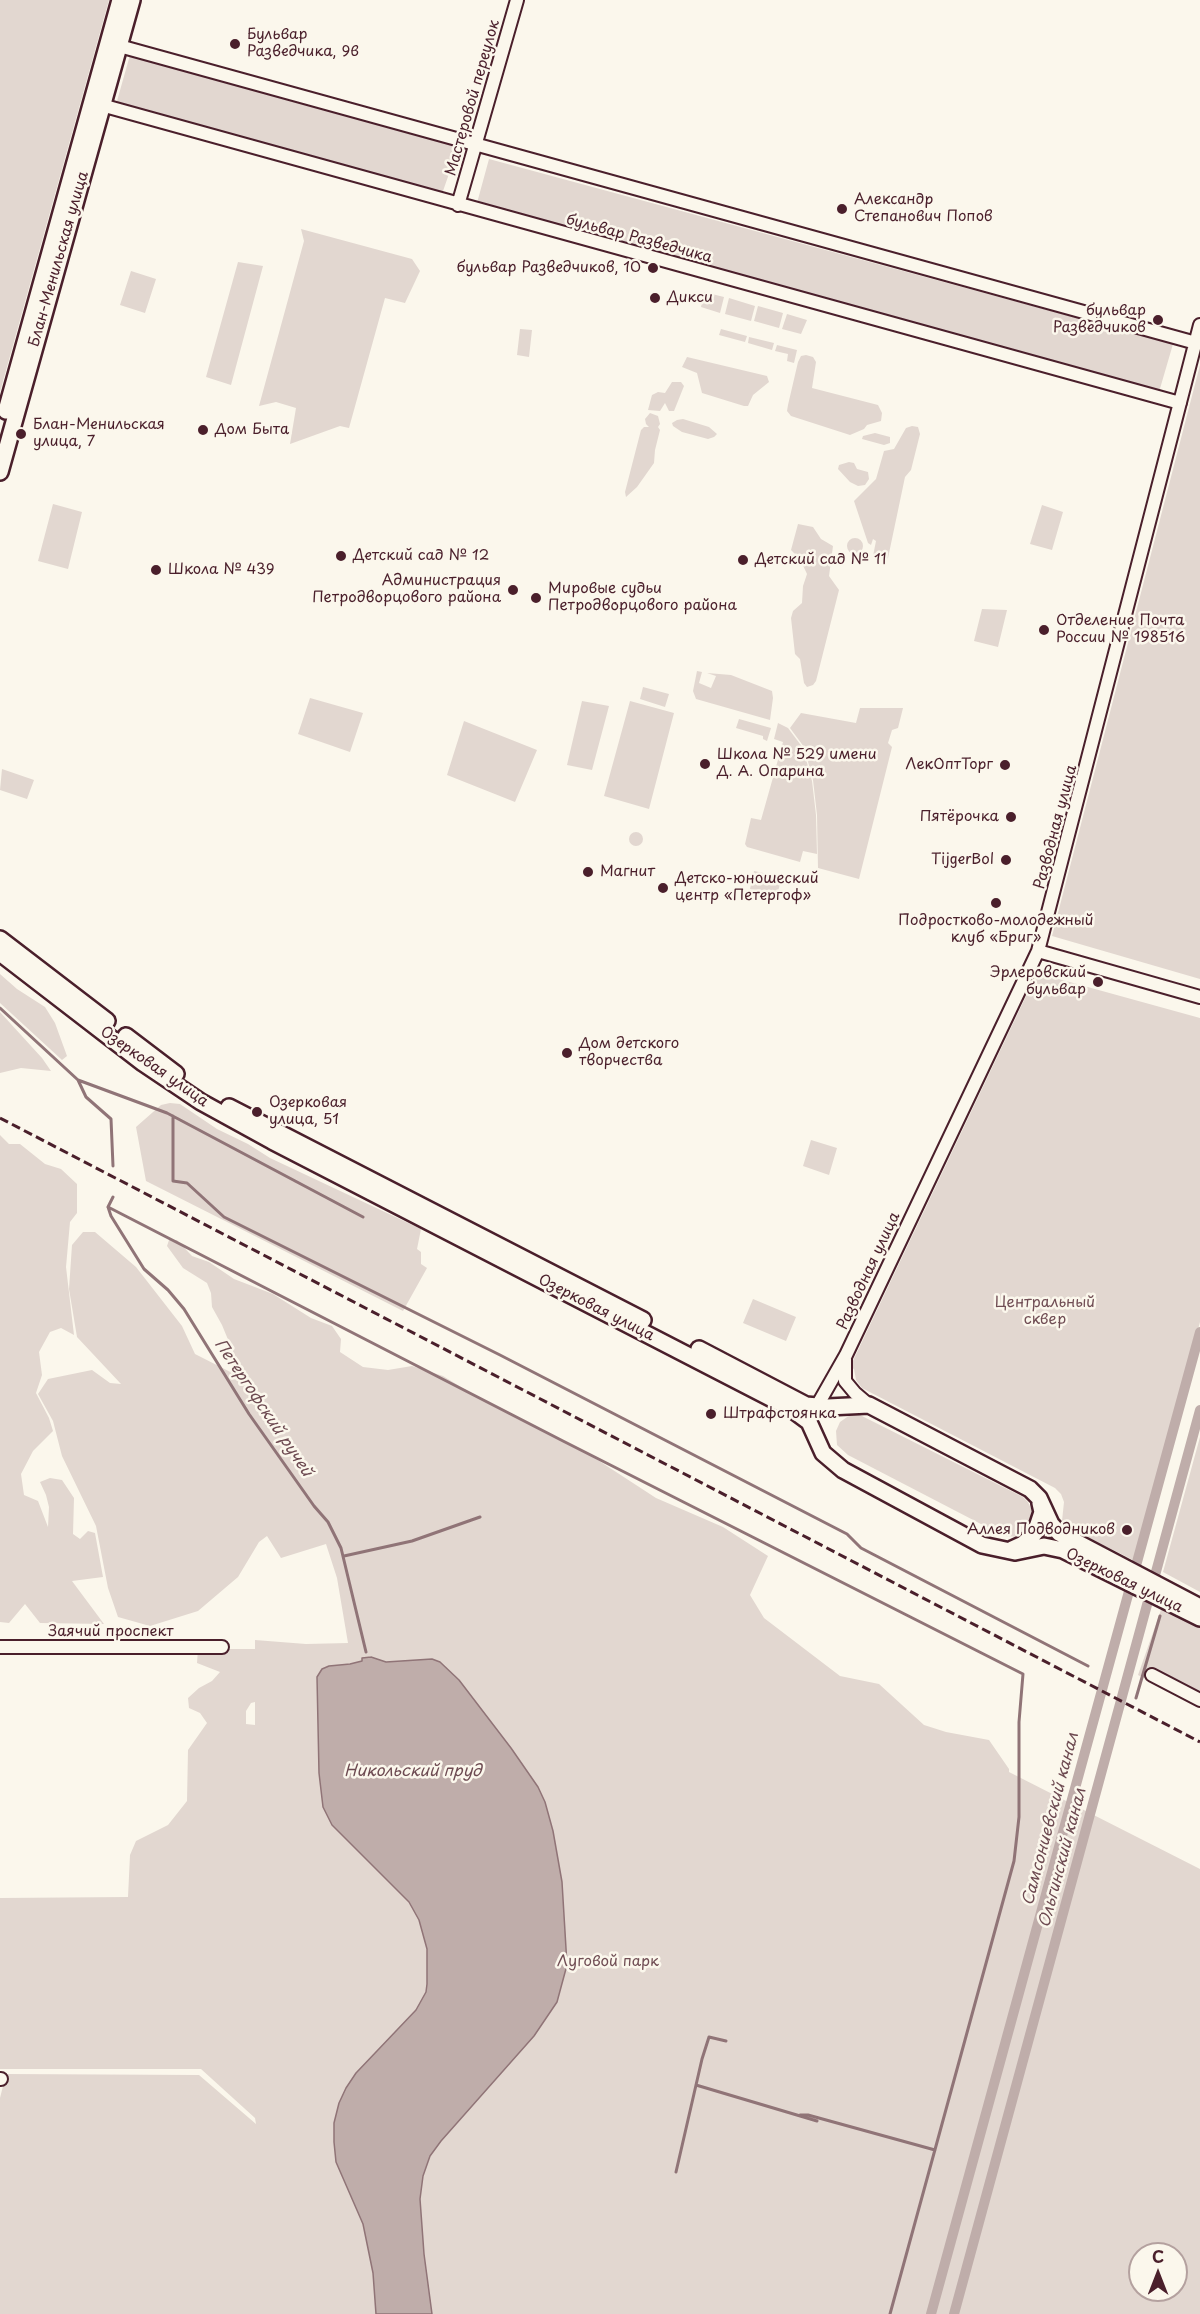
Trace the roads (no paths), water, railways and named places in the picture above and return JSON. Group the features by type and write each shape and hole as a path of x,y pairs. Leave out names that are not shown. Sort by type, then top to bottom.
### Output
{"street":[{"path":"114,44 120,0"},
{"path":"114,44 132,0"},
{"name":"Мастеровой переулок","path":"458,205 517,0"},
{"path":"114,44 1196,343"},
{"name":"Блан-Менильская улица","path":"0,433 114,44"},
{"name":"Блан-Менильская улица","path":"0,472 96,104"},
{"name":"бульвар Разведчика","path":"96,104 1180,403"},
{"name":"Разводная улица","path":"817,1406 846,1355 1038,951 1200,325"},
{"name":"Озерковая улица","path":"0,939 205,1094 799,1402 817,1406 868,1405"},
{"path":"1038,951 1200,997"},
{"name":"Озерковая улица","path":"0,952 143,1063 201,1102 272,1141 790,1408 809,1422 823,1454 843,1470 982,1545 1022,1552 1038,1546 1054,1547 1118,1570"},
{"name":"Озерковая улица","path":"846,1355 845,1381 868,1405 1030,1489 1039,1498 1051,1524 1059,1533 1118,1570 1164,1594 1200,1618"},
{"path":"809,1422 817,1406"},
{"path":"1003,1550 1016,1548 1035,1533 1042,1512 1039,1498"},
{"name":"Озерковая улица","path":"1164,1594 1200,1607"},
{"name":"Заячий проспект","path":"0,1647 222,1647"},
{"path":"1152,1675 1200,1700"}],"water":[{"name":"Никольский пруд","path":"371,1657 386,1662 432,1659 440,1662 459,1680 538,1787 553,1831 562,1882 567,1965 557,2002 534,2036 441,2141 430,2156 423,2176 420,2199 432,2314 376,2314 373,2273 363,2224 336,2162 334,2142 334,2123 346,2088 356,2073 416,2010 426,1992 427,1984 427,1949 419,1920 409,1902 332,1825 323,1807 319,1773 317,1677 322,1669 329,1666 350,1664 362,1661 362,1658"}],"waterway":[{"name":"Петергофский ручей","path":"0,1008 78,1080 86,1097 111,1119 113,1166"},
{"path":"78,1080 167,1113 363,1217"},
{"path":"173,1116 173,1181 187,1183 224,1217 500,1355 847,1534 861,1548 1088,1666"},
{"name":"Петергофский ручей","path":"113,1197 108,1207 111,1216 144,1269 168,1290 184,1309 249,1414 314,1506 328,1522 341,1548 366,1652"},
{"path":"108,1207 1023,1674 1019,1722 1019,1817 1014,1861 890,2314"},
{"name":"Самсониевский канал","path":"931,2314 1200,1332"},
{"name":"Ольгинский канал","path":"954,2314 1200,1410"},
{"path":"344,1556 412,1541 480,1517"},
{"path":"1136,1698 1160,1616"},
{"path":"676,2172 709,2037 726,2041"},
{"path":"696,2085 817,2121"},
{"path":"800,2115 808,2115 935,2150"}],"railway":[{"path":"0,1118 1200,1742"}],"place":[{"name":"Бульвар Разведчика, 9в","path":"235,44"},
{"name":"Александр Степанович Попов","path":"842,209"},
{"name":"бульвар Разведчиков, 10","path":"653,268"},
{"name":"Дикси","path":"655,298"},
{"name":"бульвар Разведчиков","path":"1158,320"},
{"name":"Дом Быта","path":"203,430"},
{"name":"Блан-Менильская улица, 7","path":"21,434"},
{"name":"Детский сад № 12","path":"341,556"},
{"name":"Детский сад № 11","path":"743,560"},
{"name":"Школа № 439","path":"156,570"},
{"name":"Администрация Петродворцового района","path":"513,590"},
{"name":"Мировые судьи Петродворцового района","path":"536,598"},
{"name":"Отделение Почта России № 198516","path":"1044,630"},
{"name":"Школа № 529 имени Д. А. Опарина","path":"705,764"},
{"name":"ЛекОптТорг","path":"1005,765"},
{"name":"Пятёрочка","path":"1011,817"},
{"name":"TijgerBol","path":"1006,860"},
{"name":"Магнит","path":"588,872"},
{"name":"Детско-юношеский центр «Петергоф»","path":"663,888"},
{"name":"Подростково-молодежный клуб «Бриг»","path":"996,903"},
{"name":"Эрлеровский бульвар","path":"1098,982"},
{"name":"Дом детского творчества","path":"567,1053"},
{"name":"Озерковая улица, 51","path":"257,1112"},
{"name":"Штрафстоянка","path":"711,1414"},
{"name":"Аллея Подводников","path":"1127,1530"}],"park label":[{"name":"Центральный сквер","path":"1045,1312"},
{"name":"Луговой парк","path":"608,1962"}]}
